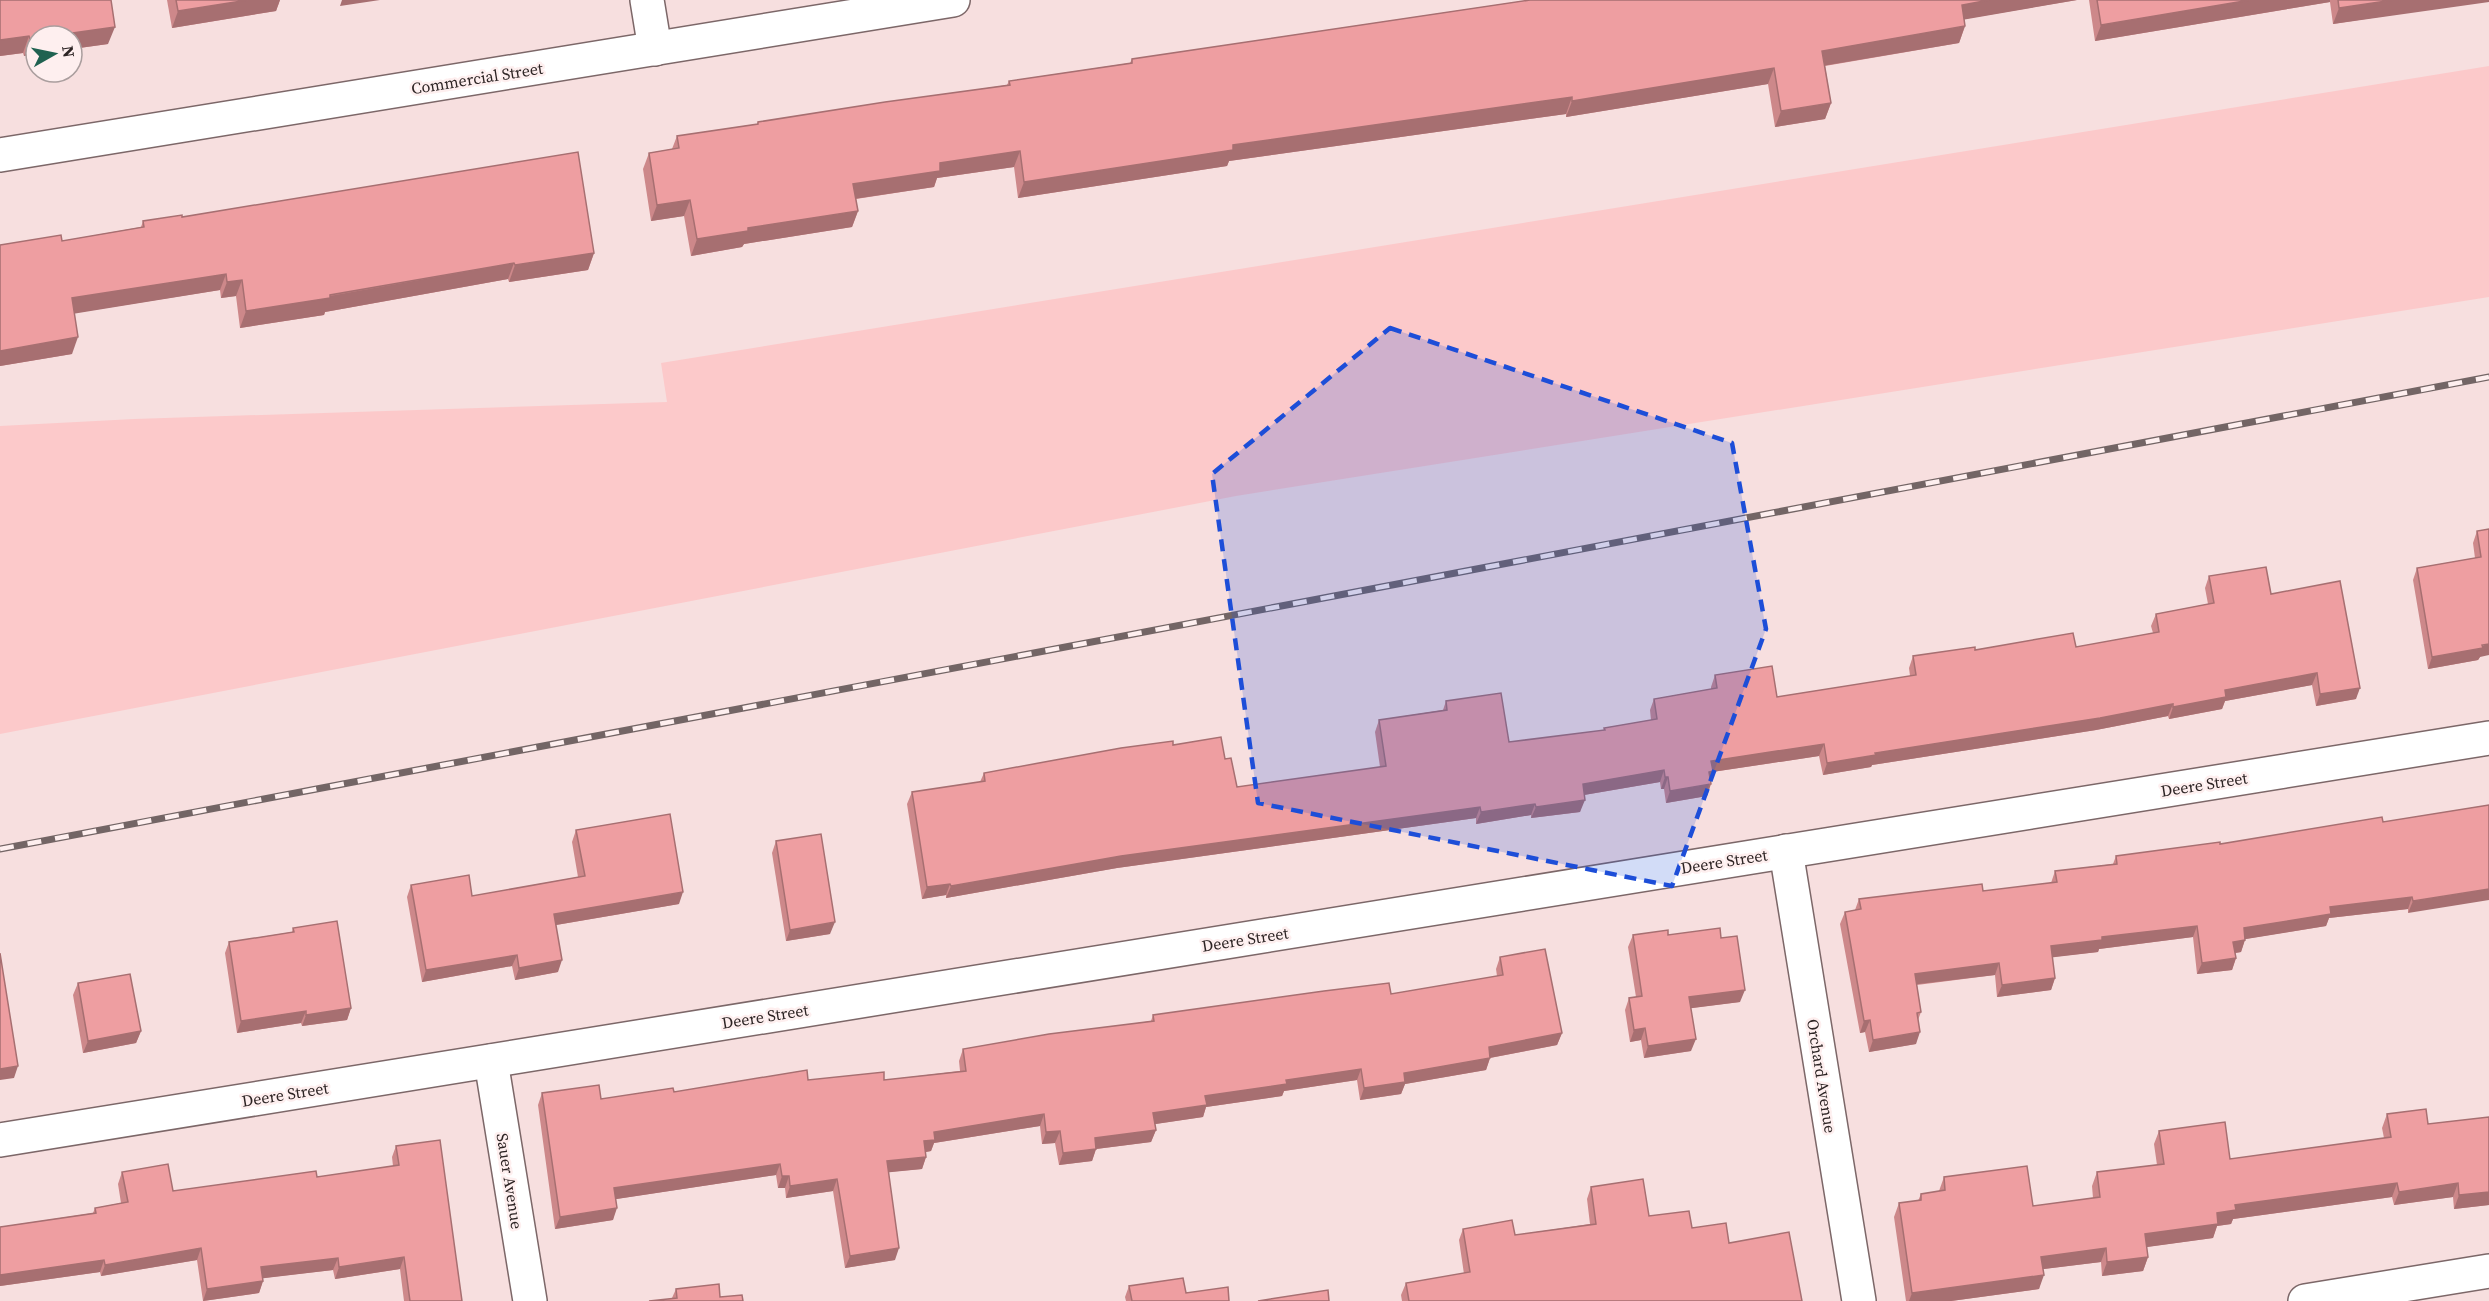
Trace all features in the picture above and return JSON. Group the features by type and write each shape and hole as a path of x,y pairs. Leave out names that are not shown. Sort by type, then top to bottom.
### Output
{"street":[{"path":"647,0 655,49"},
{"name":"Commercial Street","path":"0,155 953,0"},
{"name":"Deere Street","path":"0,1140 2489,738"},
{"name":"Orchard Avenue","path":"1786,851 1859,1301"},
{"name":"Sauer Avenue","path":"491,1061 530,1301"},
{"path":"2305,1301 2489,1271"}],"highlighted area":[{"path":"1390,328 1732,443 1766,629 1672,886 1258,803 1212,474"}],"shaded area":[{"path":"2489,66 2489,297 1236,496 0,734 0,426 134,419 667,402 661,363"}],"building":[{"path":"0,0 111,0 115,27 84,31 84,24 24,24 24,37 0,40"},
{"path":"176,0 248,0 178,11"},
{"path":"1530,0 1989,0 1962,5 1965,26 1822,51 1831,103 1781,111 1774,68 1572,101 1572,97 1233,145 1233,150 1024,182 1020,151 940,163 940,171 853,184 858,211 748,228 748,231 697,239 690,200 657,205 649,153 679,148 677,136 885,102 1010,85 1009,81 1132,63 1132,59"},
{"path":"2097,0 2250,0 2101,25"},
{"path":"2338,0 2393,0 2339,8"},
{"path":"578,152 594,253 515,265 514,263 330,295 330,298 246,311 242,280 227,282 226,274 72,298 78,337 0,351 0,245 61,235 62,241 144,227 143,221 182,215 182,217"},
{"path":"2489,529 2489,644 2482,645 2483,648 2432,657 2417,568 2481,557 2477,531"},
{"path":"2266,567 2271,594 2340,581 2360,688 2320,694 2317,673 2225,690 2226,697 2173,707 2173,704 1827,763 1824,744 1711,761 1713,771 1709,772 1711,784 1670,791 1668,777 1665,777 1664,770 1583,784 1585,800 1481,812 1480,807 1121,856 951,886 950,884 927,887 912,792 985,781 984,773 1121,748 1173,741 1173,745 1221,737 1225,759 1231,758 1237,787 1386,766 1379,720 1447,710 1446,701 1501,693 1509,742 1605,730 1604,728 1657,719 1654,699 1717,688 1715,675 1772,666 1777,697 1916,675 1913,656 1975,647 1975,650 2073,633 2076,647 2159,632 2156,614 2214,603 2209,576"},
{"path":"2489,805 2489,889 2413,901 2412,897 2330,907 2331,914 2244,928 2245,940 2233,942 2236,958 2202,963 2197,926 2102,937 2102,940 2051,946 2055,978 2002,985 1999,963 1915,974 1921,1012 1917,1013 1920,1032 1873,1040 1870,1020 1864,1021 1845,912 1861,909 1859,899 1982,884 1983,891 2057,882 2055,871 2117,864 2116,856 2220,842 2220,844 2382,817 2383,822"},
{"path":"670,814 683,892 554,914 562,960 519,968 517,955 426,970 411,885 469,875 472,896 585,876 576,830"},
{"path":"821,834 835,922 790,930 776,841"},
{"path":"337,921 351,1008 306,1015 306,1011 241,1021 229,942 294,932 293,928"},
{"path":"1720,928 1721,938 1737,936 1745,990 1689,997 1696,1039 1648,1046 1645,1028 1634,1030 1629,998 1642,996 1633,935 1668,930 1668,935"},
{"path":"1545,949 1562,1033 1489,1047 1490,1058 1404,1073 1405,1082 1364,1088 1361,1069 1286,1080 1287,1084 1205,1096 1207,1105 1153,1113 1156,1130 1095,1138 1096,1149 1063,1153 1060,1131 1046,1132 1044,1114 934,1132 935,1140 924,1141 926,1157 887,1161 899,1248 850,1256 837,1179 790,1186 789,1176 782,1176 780,1164 614,1188 617,1208 560,1217 542,1093 599,1085 601,1099 673,1088 674,1092 807,1070 808,1080 884,1072 884,1080 966,1071 963,1049 1049,1034 1154,1021 1153,1015 1324,991 1389,983 1391,994 1503,975 1500,957"},
{"path":"0,953 18,1066 0,1069"},
{"path":"130,974 141,1031 88,1041 78,983"},
{"path":"2426,1109 2428,1124 2489,1117 2489,1192 2459,1195 2458,1183 2399,1192 2397,1183 2235,1205 2236,1210 2217,1213 2218,1224 2145,1234 2148,1257 2107,1262 2106,1248 2041,1257 2044,1275 1912,1293 1899,1203 1921,1200 1921,1194 1945,1190 1944,1177 2027,1166 2033,1206 2100,1197 2097,1172 2164,1164 2159,1131 2225,1122 2230,1159 2391,1137 2387,1114"},
{"path":"440,1140 462,1301 410,1301 404,1257 339,1267 338,1258 261,1267 263,1281 207,1289 201,1248 105,1265 104,1260 0,1275 0,1227 96,1213 95,1208 128,1202 122,1172 168,1164 173,1191 316,1171 317,1177 399,1165 396,1146"},
{"path":"1643,1179 1649,1216 1689,1211 1692,1228 1726,1223 1729,1243 1789,1232 1802,1301 1409,1301 1406,1283 1470,1272 1463,1229 1512,1220 1515,1235 1596,1224 1591,1187"},
{"path":"1183,1278 1186,1293 1228,1287 1229,1301 1132,1301 1129,1286"},
{"path":"719,1284 720,1297 742,1295 743,1301 649,1301 677,1298 676,1289"},
{"path":"1328,1290 1329,1301 1258,1301"}],"railway":[{"path":"0,849 2489,377"}]}
